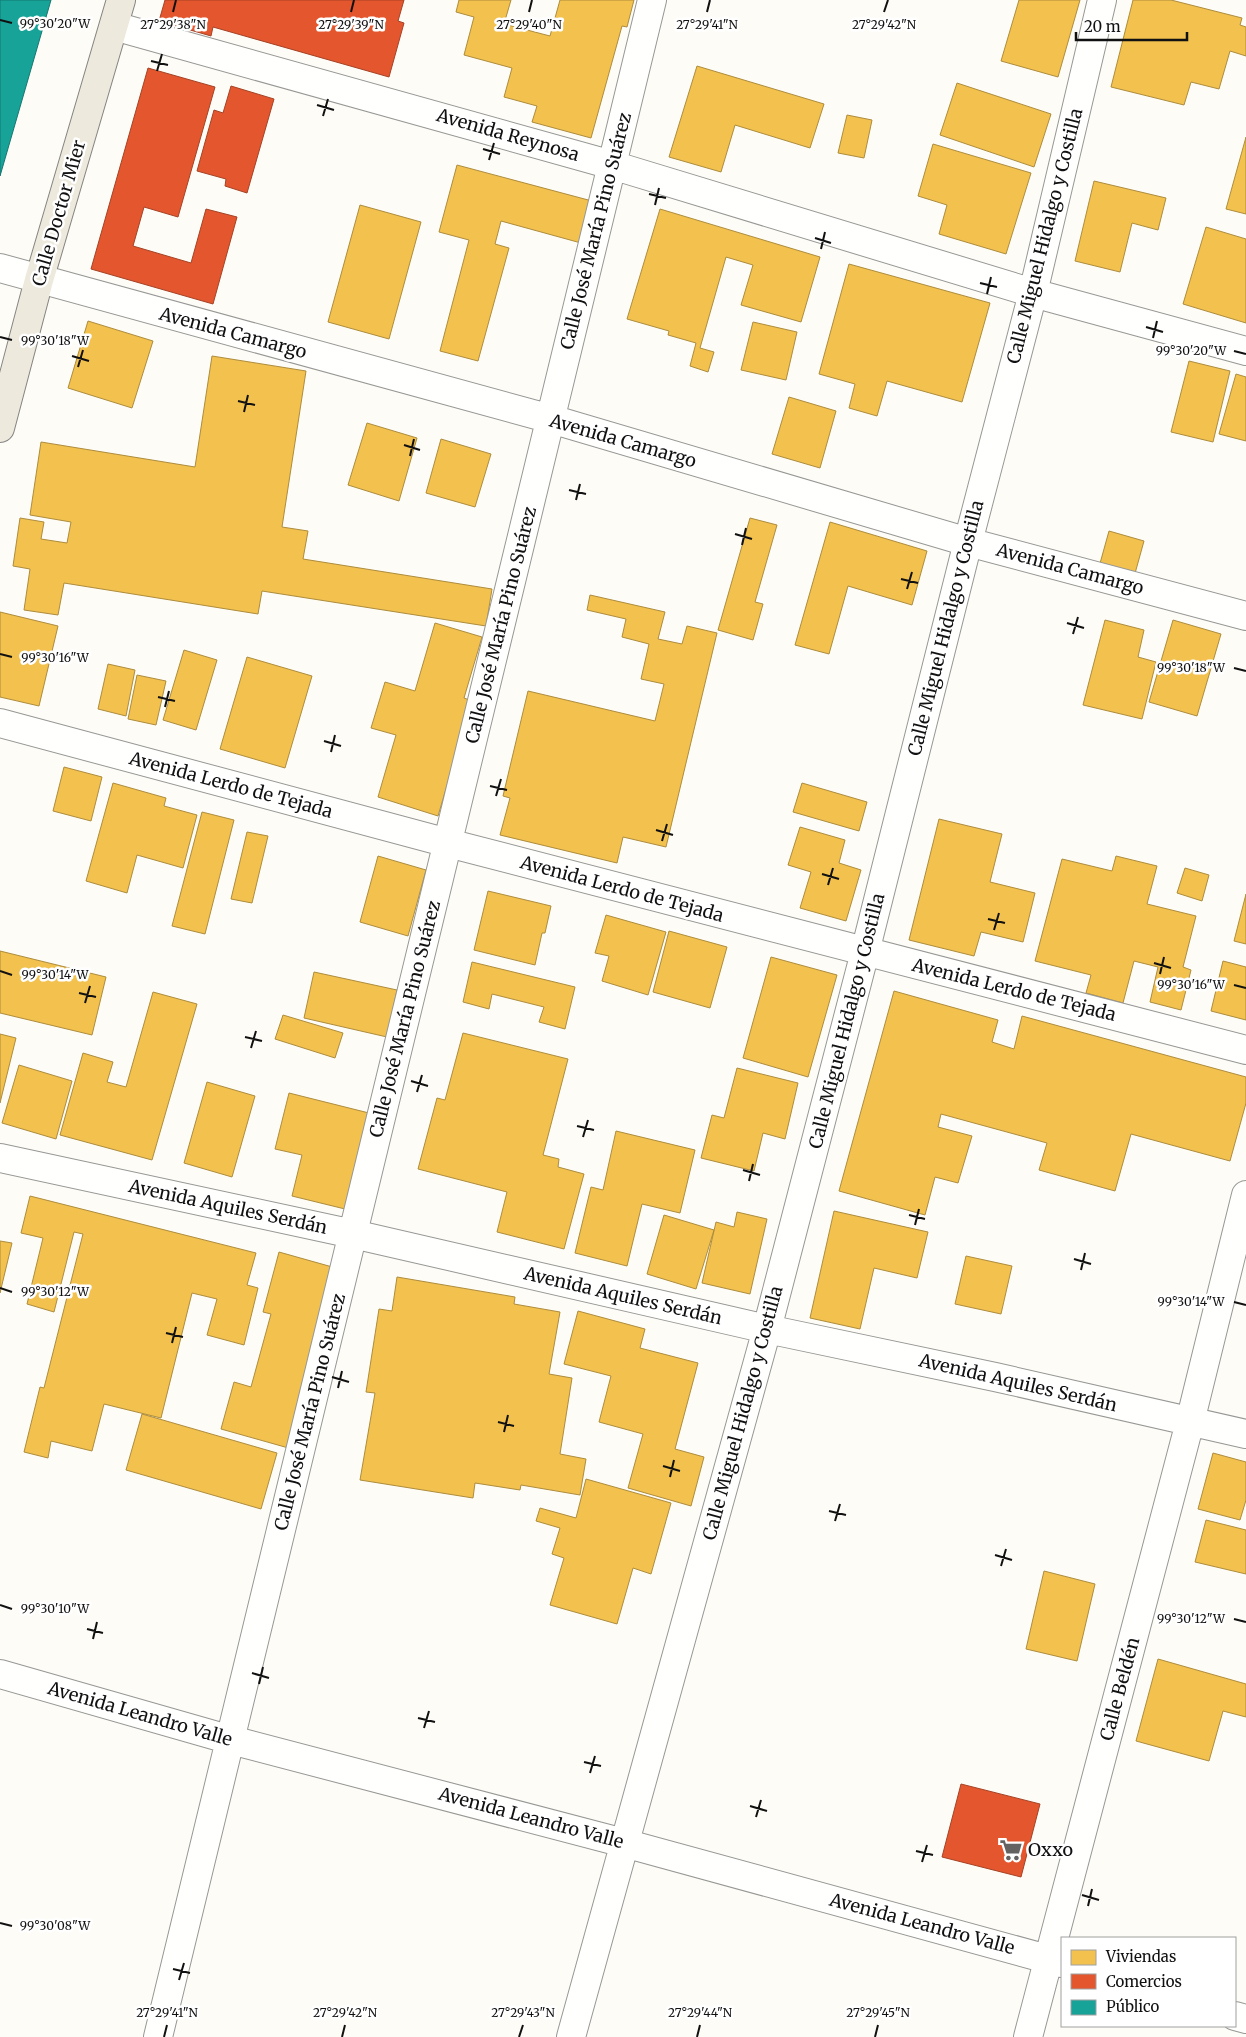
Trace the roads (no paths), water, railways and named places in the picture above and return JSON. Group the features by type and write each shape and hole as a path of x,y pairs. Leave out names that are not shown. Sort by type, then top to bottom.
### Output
{"main road":[{"name":"Calle Doctor Mier","path":"0,428 39,280 121,0"}],"street":[{"name":"Calle José María Pino Suárez","path":"158,2037 652,0"},
{"name":"Calle Miguel Hidalgo y Costilla","path":"571,2037 767,1329 1033,293 1102,0"},
{"name":"Avenida Reynosa","path":"114,26 612,164 1033,293 1246,351"},
{"name":"Avenida Camargo","path":"0,268 551,419 968,542 1246,616"},
{"name":"Avenida Lerdo de Tejada","path":"0,723 448,843 1246,1050"},
{"name":"Avenida Aquiles Serdán","path":"0,1158 353,1234 767,1329 996,1377 1246,1434"},
{"name":"Calle Beldén","path":"1062,1937 1246,1195"},
{"name":"Avenida Leandro Valle","path":"0,1674 231,1740 624,1843 1056,1961"},
{"name":"Calle Beldén","path":"1028,2037 1056,1961 1061,1941"}],"place":[{"name":"Oxxo","path":"1011,1850"}]}
